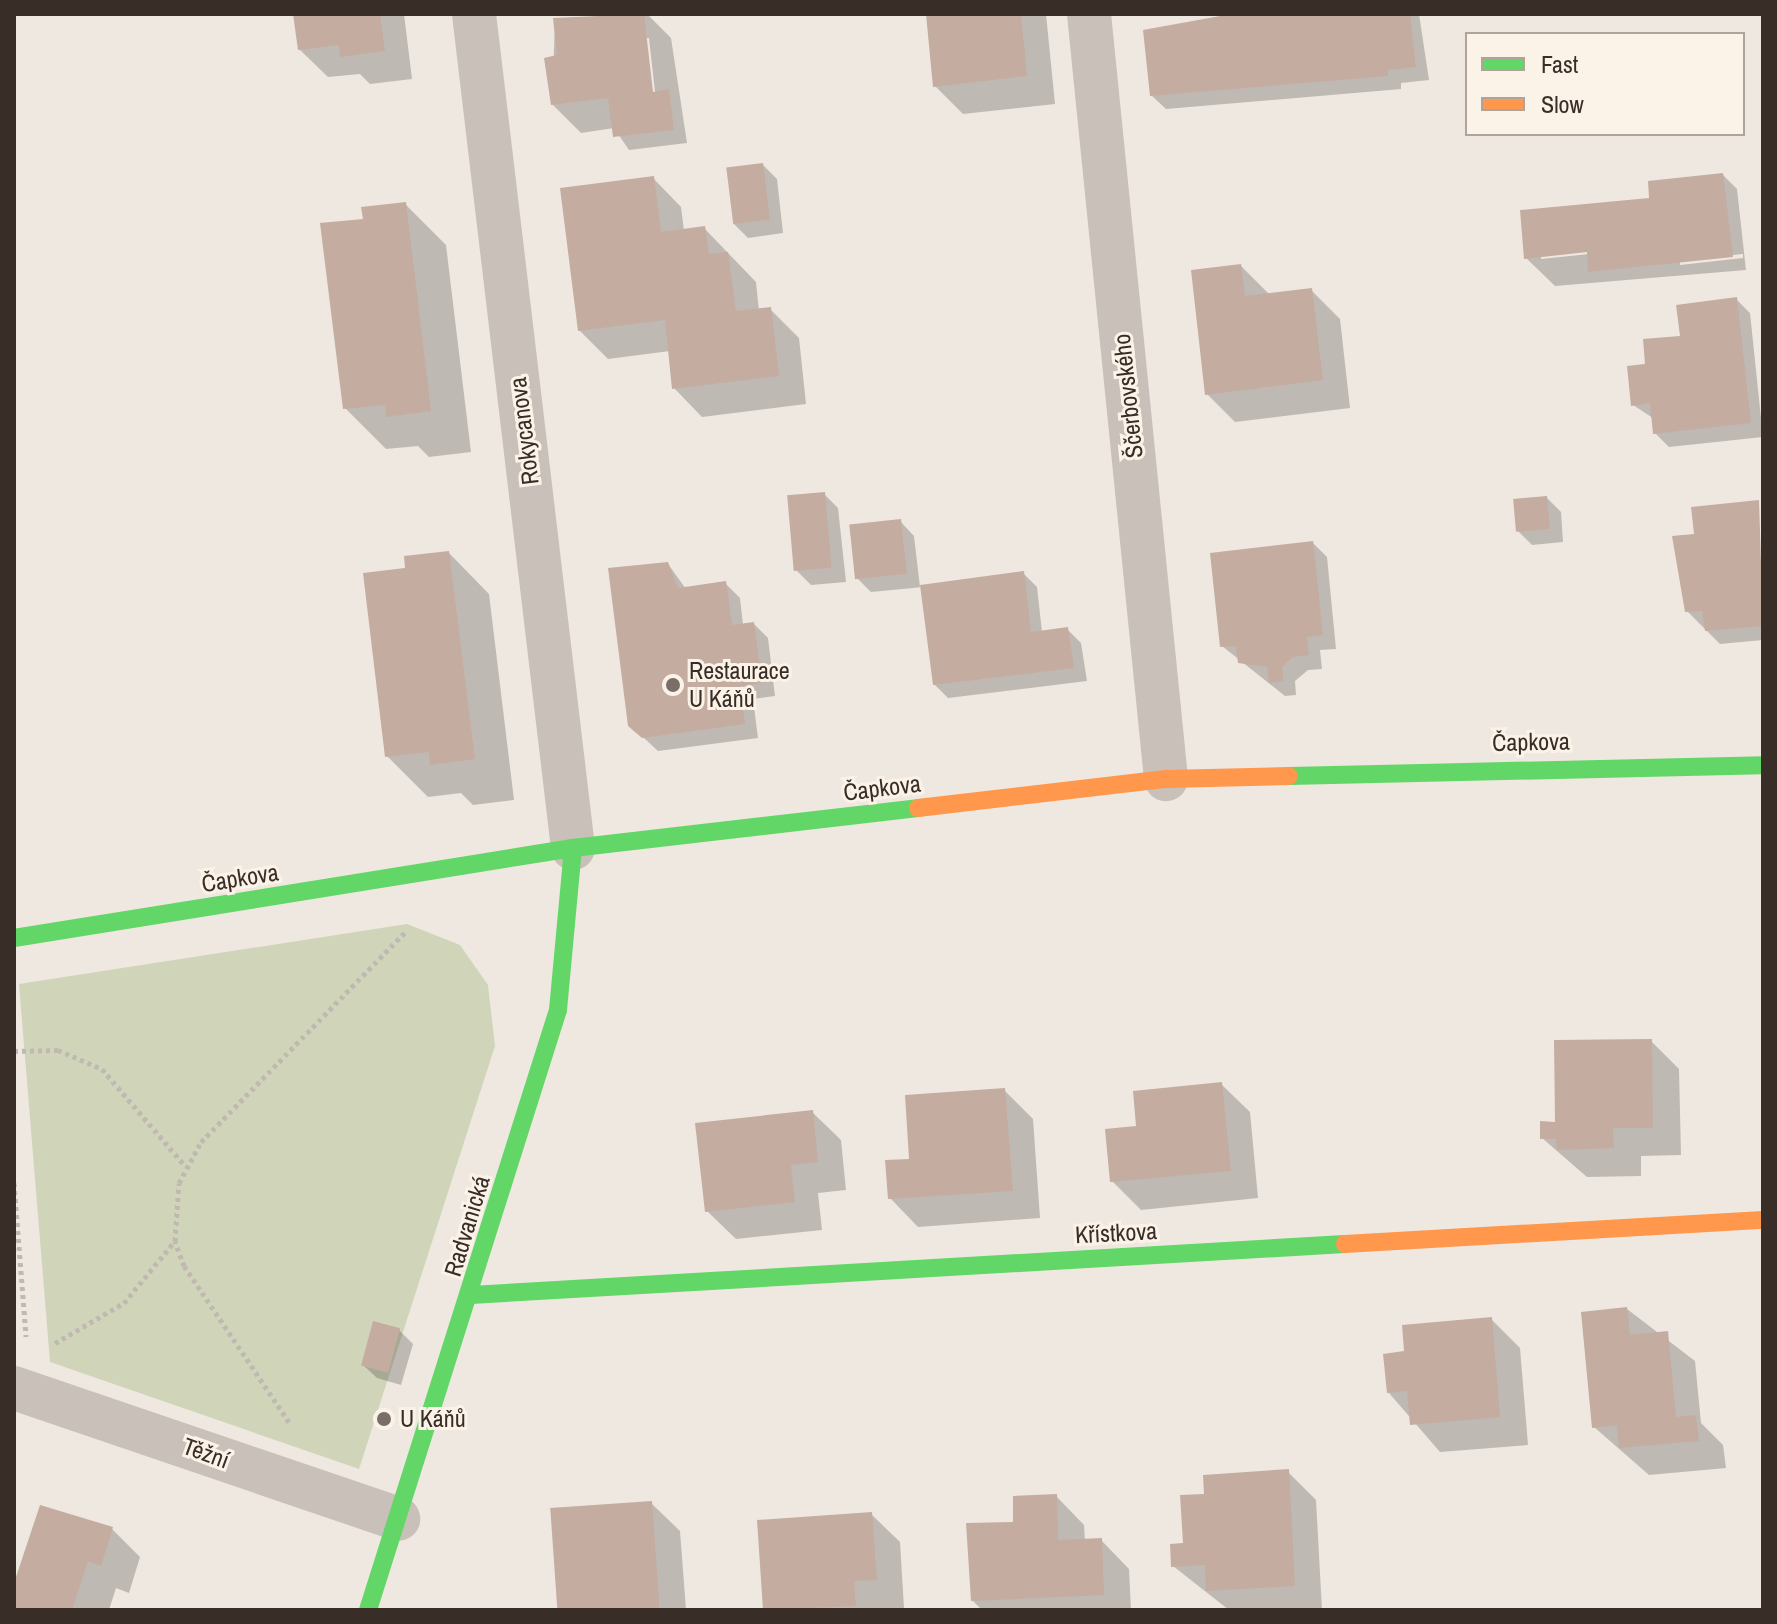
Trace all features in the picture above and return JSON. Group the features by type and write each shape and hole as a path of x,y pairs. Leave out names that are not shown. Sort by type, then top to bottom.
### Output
{"street":[{"name":"Rokycanova","path":"474,14 573,848"},
{"name":"Ščerbovského","path":"1089,14 1166,779"},
{"name":"Čapkova","path":"14,938 573,848 1166,779 1763,765"},
{"name":"Radvanická","path":"368,1610 471,1295 558,1010 573,848"},
{"name":"Křístkova","path":"471,1295 1763,1220"},
{"name":"Těžní","path":"19,1383 312,1491 398,1519"}],"path":[{"path":"19,1383 147,1282 175,1241 185,1166 417,920"},
{"path":"14,1051 58,1050 102,1069 185,1166"},
{"path":"14,1183 19,1383"},
{"path":"175,1241 208,1304 287,1417 312,1491"}],"green space":[{"path":"407,924 460,945 488,985 495,1046 359,1469 50,1362 19,984"}],"building":[{"path":"293,14 380,14 385,51 340,57 339,45 298,50"},
{"path":"644,14 653,92 669,89 674,130 613,137 608,98 551,105 544,58 557,55 553,18"},
{"path":"926,14 1021,14 1027,76 933,87"},
{"path":"1231,14 1410,14 1416,67 1388,70 1388,76 1150,96 1143,30"},
{"path":"763,163 770,220 733,224 726,168"},
{"path":"1723,173 1733,257 1588,272 1587,252 1524,259 1520,210 1649,198 1648,181"},
{"path":"654,176 661,232 705,226 709,254 728,252 736,311 771,307 779,376 672,389 665,320 578,331 560,188"},
{"path":"406,202 431,411 386,417 385,405 343,409 320,223 363,219 361,207"},
{"path":"1241,264 1245,296 1312,288 1323,380 1205,395 1191,270"},
{"path":"1737,297 1751,423 1653,434 1650,403 1631,406 1627,366 1645,364 1643,339 1680,336 1676,305"},
{"path":"825,492 832,568 794,571 787,495"},
{"path":"1547,496 1550,529 1516,532 1513,499"},
{"path":"1759,500 1763,626 1705,631 1702,611 1685,612 1672,536 1694,534 1691,507"},
{"path":"901,519 907,574 855,579 849,524"},
{"path":"1313,541 1323,635 1307,637 1309,655 1293,657 1282,667 1283,681 1269,683 1267,667 1238,663 1236,646 1220,647 1210,553"},
{"path":"449,551 475,759 430,765 429,752 385,757 363,573 405,568 404,556"},
{"path":"668,562 678,588 726,581 732,625 754,622 762,683 740,686 745,724 642,738 628,726 608,568"},
{"path":"1024,571 1031,632 1068,627 1074,668 933,685 920,585"},
{"path":"1652,1039 1653,1128 1613,1128 1614,1148 1557,1150 1556,1139 1540,1139 1540,1121 1555,1122 1554,1040"},
{"path":"1222,1082 1231,1171 1110,1182 1105,1129 1136,1126 1133,1091"},
{"path":"1005,1088 1013,1191 888,1199 885,1160 909,1159 905,1095"},
{"path":"813,1110 818,1162 791,1165 795,1202 705,1212 695,1123"},
{"path":"1627,1307 1630,1335 1668,1331 1676,1417 1696,1415 1699,1441 1619,1448 1617,1425 1592,1428 1581,1312"},
{"path":"1492,1317 1500,1417 1410,1425 1407,1391 1387,1393 1383,1354 1404,1351 1402,1325"},
{"path":"373,1321 400,1328 388,1373 361,1365"},
{"path":"1289,1469 1295,1586 1206,1591 1205,1565 1171,1567 1170,1544 1183,1543 1180,1495 1204,1494 1203,1475"},
{"path":"1057,1494 1058,1540 1102,1538 1104,1595 971,1601 966,1523 1013,1522 1013,1496"},
{"path":"652,1501 660,1610 557,1610 550,1508"},
{"path":"40,1505 113,1527 101,1566 88,1561 72,1610 14,1610 14,1583"},
{"path":"872,1512 877,1580 854,1581 856,1606 763,1610 757,1520"}],"traffic: fast":[{"path":"1289,776 1763,765"},
{"path":"14,938 573,848 918,808"},
{"path":"368,1610 558,1010 573,848"},
{"path":"471,1295 1345,1244"}],"traffic: slow":[{"path":"918,808 1166,779 1289,776"},
{"path":"1345,1244 1763,1220"}],"place":[{"name":"Restaurace U Káňů","path":"673,685"},
{"name":"U Káňů","path":"384,1419"}]}
